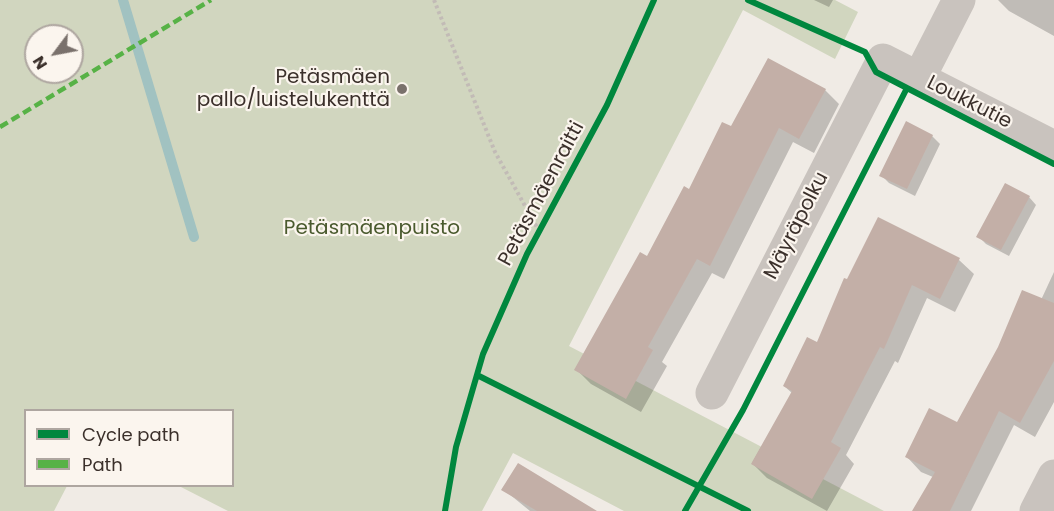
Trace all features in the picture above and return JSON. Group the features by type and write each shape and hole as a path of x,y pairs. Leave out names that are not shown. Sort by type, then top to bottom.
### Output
{"street":[{"path":"919,78 959,0"},
{"name":"Loukkutie","path":"883,60 1054,147"},
{"name":"Mäyräpolku","path":"711,393 883,60"},
{"path":"1036,511 1054,476"}],"path":[{"path":"434,0 495,152 539,231"}],"green space":[{"name":"Petäsmäenpuisto","path":"0,0 835,0 858,12 835,59 743,10 569,346 884,511 624,511 513,453 482,511 228,511 181,487 234,487 234,409 24,409 24,487 66,487 54,511 0,511"}],"building":[{"path":"768,58 826,89 799,139 779,128 710,266 697,259 648,347 653,350 626,399 574,370 640,252 647,256 684,186 689,189 722,122 731,126"},
{"path":"906,121 933,135 907,189 879,176"},
{"path":"1005,183 1030,196 1001,250 976,237"},
{"path":"878,217 960,258 940,299 912,285 884,349 880,347 831,442 841,448 812,499 751,464 792,391 783,386 807,337 817,342 844,278 847,279"},
{"path":"1022,290 1054,303 1054,361 1020,423 999,411 950,511 912,511 935,472 905,457 929,408 957,422 998,347"},
{"path":"518,463 597,511 537,511 501,490"}],"waterway":[{"path":"123,0 194,237"}],"marked path":[{"path":"0,127 211,0"}],"cycle path":[{"name":"Petäsmäenraitti","path":"445,511 456,447 483,354 527,254 607,105 654,0"},
{"path":"748,0 865,52 876,72 1054,164"},
{"path":"685,511 743,410 907,88"},
{"path":"477,375 748,511"}],"place":[{"name":"Petäsmäen pallo/luistelukenttä","path":"402,89"}]}
